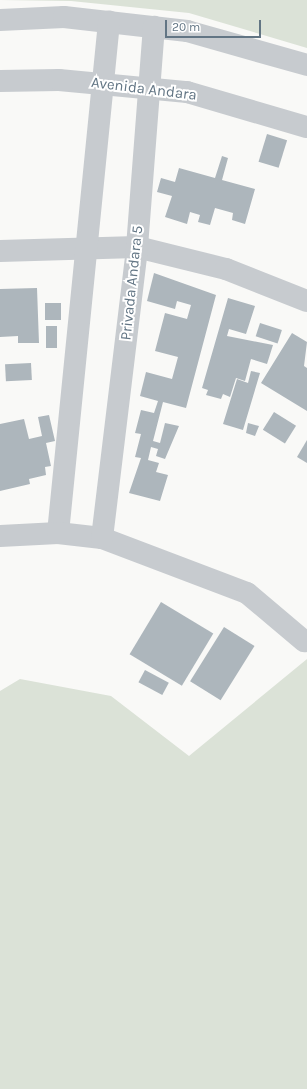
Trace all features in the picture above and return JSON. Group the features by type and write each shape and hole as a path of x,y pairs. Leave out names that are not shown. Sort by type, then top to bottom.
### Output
{"street":[{"path":"0,20 64,17 187,31 307,65"},
{"path":"58,533 109,22"},
{"name":"Privada Andara 5","path":"102,538 137,247 154,27"},
{"name":"Avenida Andara","path":"0,80 103,84 187,92 307,127"},
{"path":"0,251 86,246 137,247 226,269 307,301"},
{"path":"0,536 58,533 102,538 247,593 304,641"}],"shaded area":[{"path":"0,0 307,0 307,48 189,13 71,1"},
{"path":"307,659 307,1089 0,1089 0,691 20,679 111,696 189,756"}],"building":[{"path":"267,134 287,140 279,168 259,162"},
{"path":"222,156 228,158 222,180 255,189 245,224 232,220 233,213 215,208 210,225 198,222 200,215 190,212 187,224 165,217 172,196 157,192 161,178 175,182 179,168 215,178"},
{"path":"154,273 216,295 186,408 163,402 153,441 160,443 165,423 179,426 165,459 156,456 158,449 151,447 148,460 159,463 156,472 168,475 160,501 129,493 141,458 135,457 141,434 135,433 141,410 154,413 158,401 140,396 146,372 172,379 178,357 155,351 165,313 187,319 191,305 177,301 175,309 147,301"},
{"path":"37,288 39,343 18,343 18,336 0,337 0,289"},
{"path":"228,298 255,306 246,334 229,329 227,336 273,345 267,364 251,359 245,381 236,378 230,397 223,394 221,399 206,395 208,390 202,388"},
{"path":"45,303 61,303 61,320 45,320"},
{"path":"260,323 282,330 278,343 256,336"},
{"path":"46,326 57,326 57,348 46,348"},
{"path":"292,333 307,342 304,366 307,368 307,411 261,383"},
{"path":"31,363 32,380 6,381 5,364"},
{"path":"251,371 260,373 243,430 223,424 237,379 248,383"},
{"path":"274,412 296,426 285,444 263,430"},
{"path":"49,415 55,441 46,443 51,466 45,467 46,475 29,479 30,484 0,491 0,424 24,419 29,439 42,436 38,417"},
{"path":"248,423 259,426 255,436 246,433"},
{"path":"307,440 307,463 297,457"},
{"path":"161,602 213,633 182,686 130,654"},
{"path":"224,627 255,646 221,700 190,681"},
{"path":"145,670 169,683 162,695 138,682"}]}
